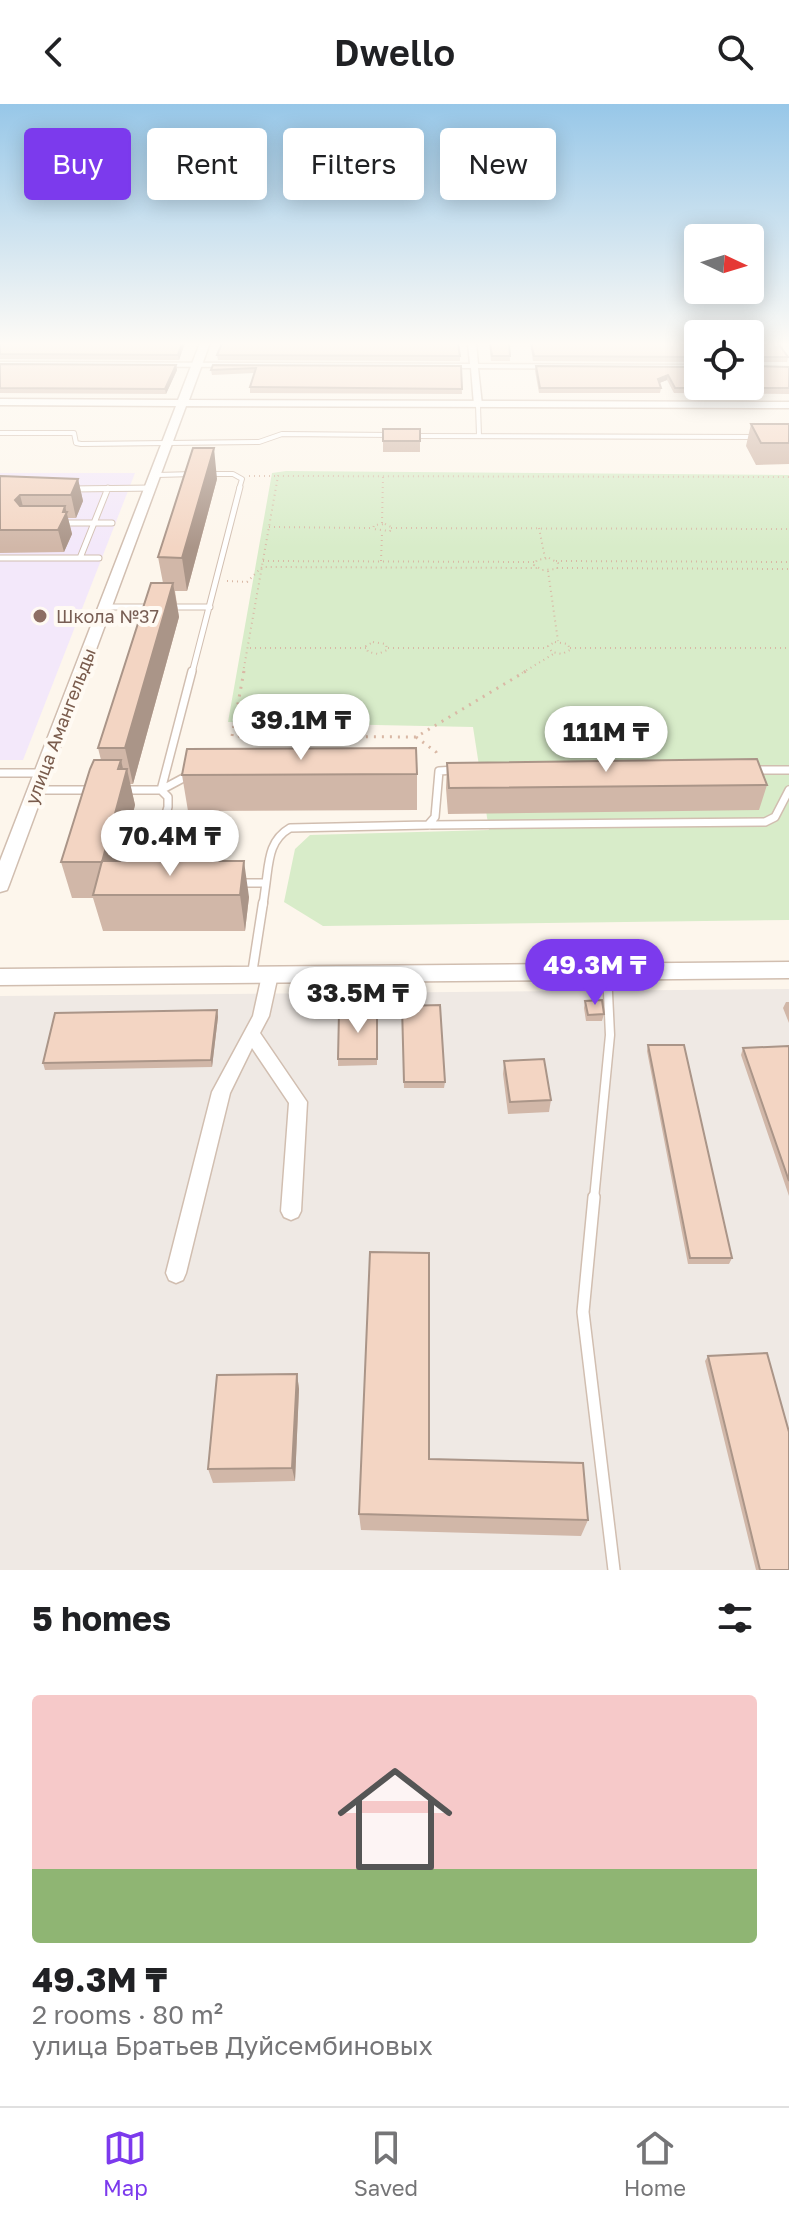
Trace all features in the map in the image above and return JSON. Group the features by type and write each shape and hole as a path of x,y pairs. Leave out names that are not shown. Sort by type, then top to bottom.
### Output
{"street":[{"name":"улица Амангельды","path":"0,885 182,411"},
{"path":"0,977 606,969 789,970"},
{"path":"176,1273 221,1092 261,1016 261,975"},
{"path":"252,1034 298,1102 291,1211"}],"lane":[{"path":"478,411 479,436"},
{"path":"0,433 74,433 76,443 81,444 259,442 282,434 758,437"},
{"path":"62,489 240,476 242,479 161,790"},
{"path":"80,558 108,488"},
{"path":"53,523 112,523"},
{"path":"0,558 99,558"},
{"path":"106,607 210,607"},
{"path":"114,790 161,790 197,770"},
{"path":"428,825 435,817 439,771 460,770"},
{"path":"742,770 789,770"},
{"path":"0,773 42,773"},
{"path":"36,790 98,790"},
{"path":"151,879 148,874 168,807 168,797 161,790"},
{"path":"261,975 266,883 273,840 280,832 290,828 765,822 775,817 789,790"},
{"path":"221,883 266,883"},
{"path":"606,969 610,1035 583,1312 614,1570"}],"path":[{"path":"240,476 789,477"},
{"path":"278,476 232,736 416,737 555,653 566,653 570,648"},
{"path":"382,523 383,476"},
{"path":"372,528 382,523"},
{"path":"382,523 391,528 789,529"},
{"path":"269,527 372,528 382,533"},
{"path":"382,533 391,528"},
{"path":"539,528 545,558"},
{"path":"381,561 382,533"},
{"path":"217,577 229,582 247,582 262,567 537,568 548,571 557,568 789,569 787,562 556,561 545,558 535,562 263,561"},
{"path":"366,561 366,568"},
{"path":"419,561 419,568"},
{"path":"472,561 473,568"},
{"path":"556,561 557,568"},
{"path":"535,562 537,568"},
{"path":"622,562 623,568"},
{"path":"676,562 679,568"},
{"path":"730,562 732,568"},
{"path":"548,571 558,641"},
{"path":"248,648 366,648 377,641 388,648 548,648 558,641"},
{"path":"558,641 570,648 789,648"},
{"path":"366,648 375,654 388,648"},
{"path":"548,648 555,653"},
{"path":"416,737 436,752 439,771"}],"shaded area":[{"name":"Школа №37","path":"0,473 135,473 23,760 0,760"},
{"path":"789,989 789,1570 0,1570 0,996"}],"green space":[{"path":"272,473 789,475 789,920 323,926 284,902 295,849 310,835 489,830 473,727 228,722"}],"building":[{"path":"751,424 789,424 789,443 761,443"},
{"path":"383,429 420,429 420,441 383,441"},
{"path":"193,448 214,448 182,558 158,557"},
{"path":"0,476 78,479 71,495 20,495 15,500 20,506 65,506 63,512 67,512 58,530 0,530"},
{"path":"151,583 173,583 125,748 98,748"},
{"path":"416,748 417,774 182,775 187,749"},
{"path":"757,759 767,785 449,788 447,763"},
{"path":"94,760 121,760 118,769 127,769 102,862 61,862 90,769"},
{"path":"102,861 244,861 240,895 93,895"},
{"path":"602,1000 604,1014 588,1015 585,1001"},
{"path":"440,1005 445,1082 404,1082 402,1006"},
{"path":"217,1010 211,1060 43,1063 55,1013"},
{"path":"377,1011 377,1059 338,1059 339,1012"},
{"path":"648,1045 684,1045 732,1258 690,1258"},
{"path":"789,1046 789,1181 743,1048"},
{"path":"544,1059 551,1100 510,1102 504,1061"},
{"path":"370,1252 429,1253 429,1459 583,1463 588,1520 359,1514"},
{"path":"767,1353 789,1432 789,1570 760,1570 708,1356"},
{"path":"297,1374 292,1468 208,1469 217,1375"}],"place":[{"name":"Школа №37","path":"40,616"}]}
